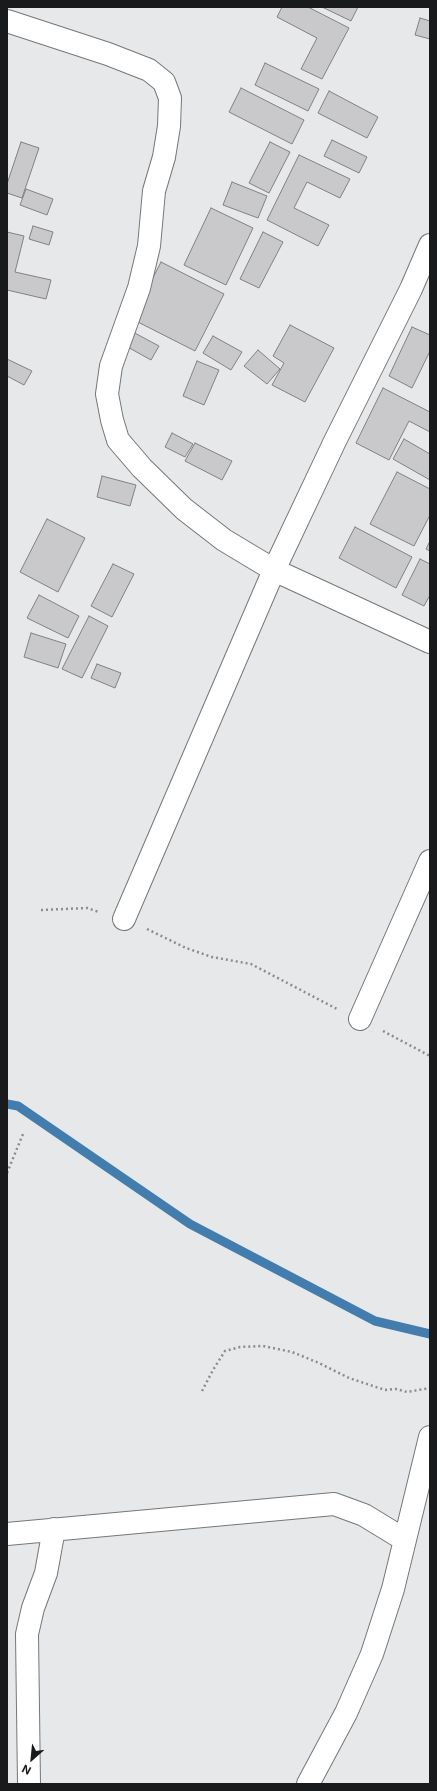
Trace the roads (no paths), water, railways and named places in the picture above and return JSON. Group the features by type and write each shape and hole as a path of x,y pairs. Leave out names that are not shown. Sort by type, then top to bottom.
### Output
{"street":[{"path":"7,21 108,54 149,70 164,82 170,98 169,126 164,157 154,191 149,246 139,288 110,366 107,394 118,440 142,468 184,509 224,540 274,570 430,642"},
{"path":"124,919 274,570 328,454 411,290 430,245"},
{"path":"360,1019 430,861"},
{"path":"308,1784 346,1713 372,1654 393,1589 430,1437"},
{"path":"7,1534 54,1528 191,1518 334,1504 364,1515 404,1540"},
{"path":"29,1784 27,1634 33,1608 46,1573 54,1528"}],"waterway":[{"path":"7,1104 18,1106 190,1224 375,1321 430,1334"}]}
